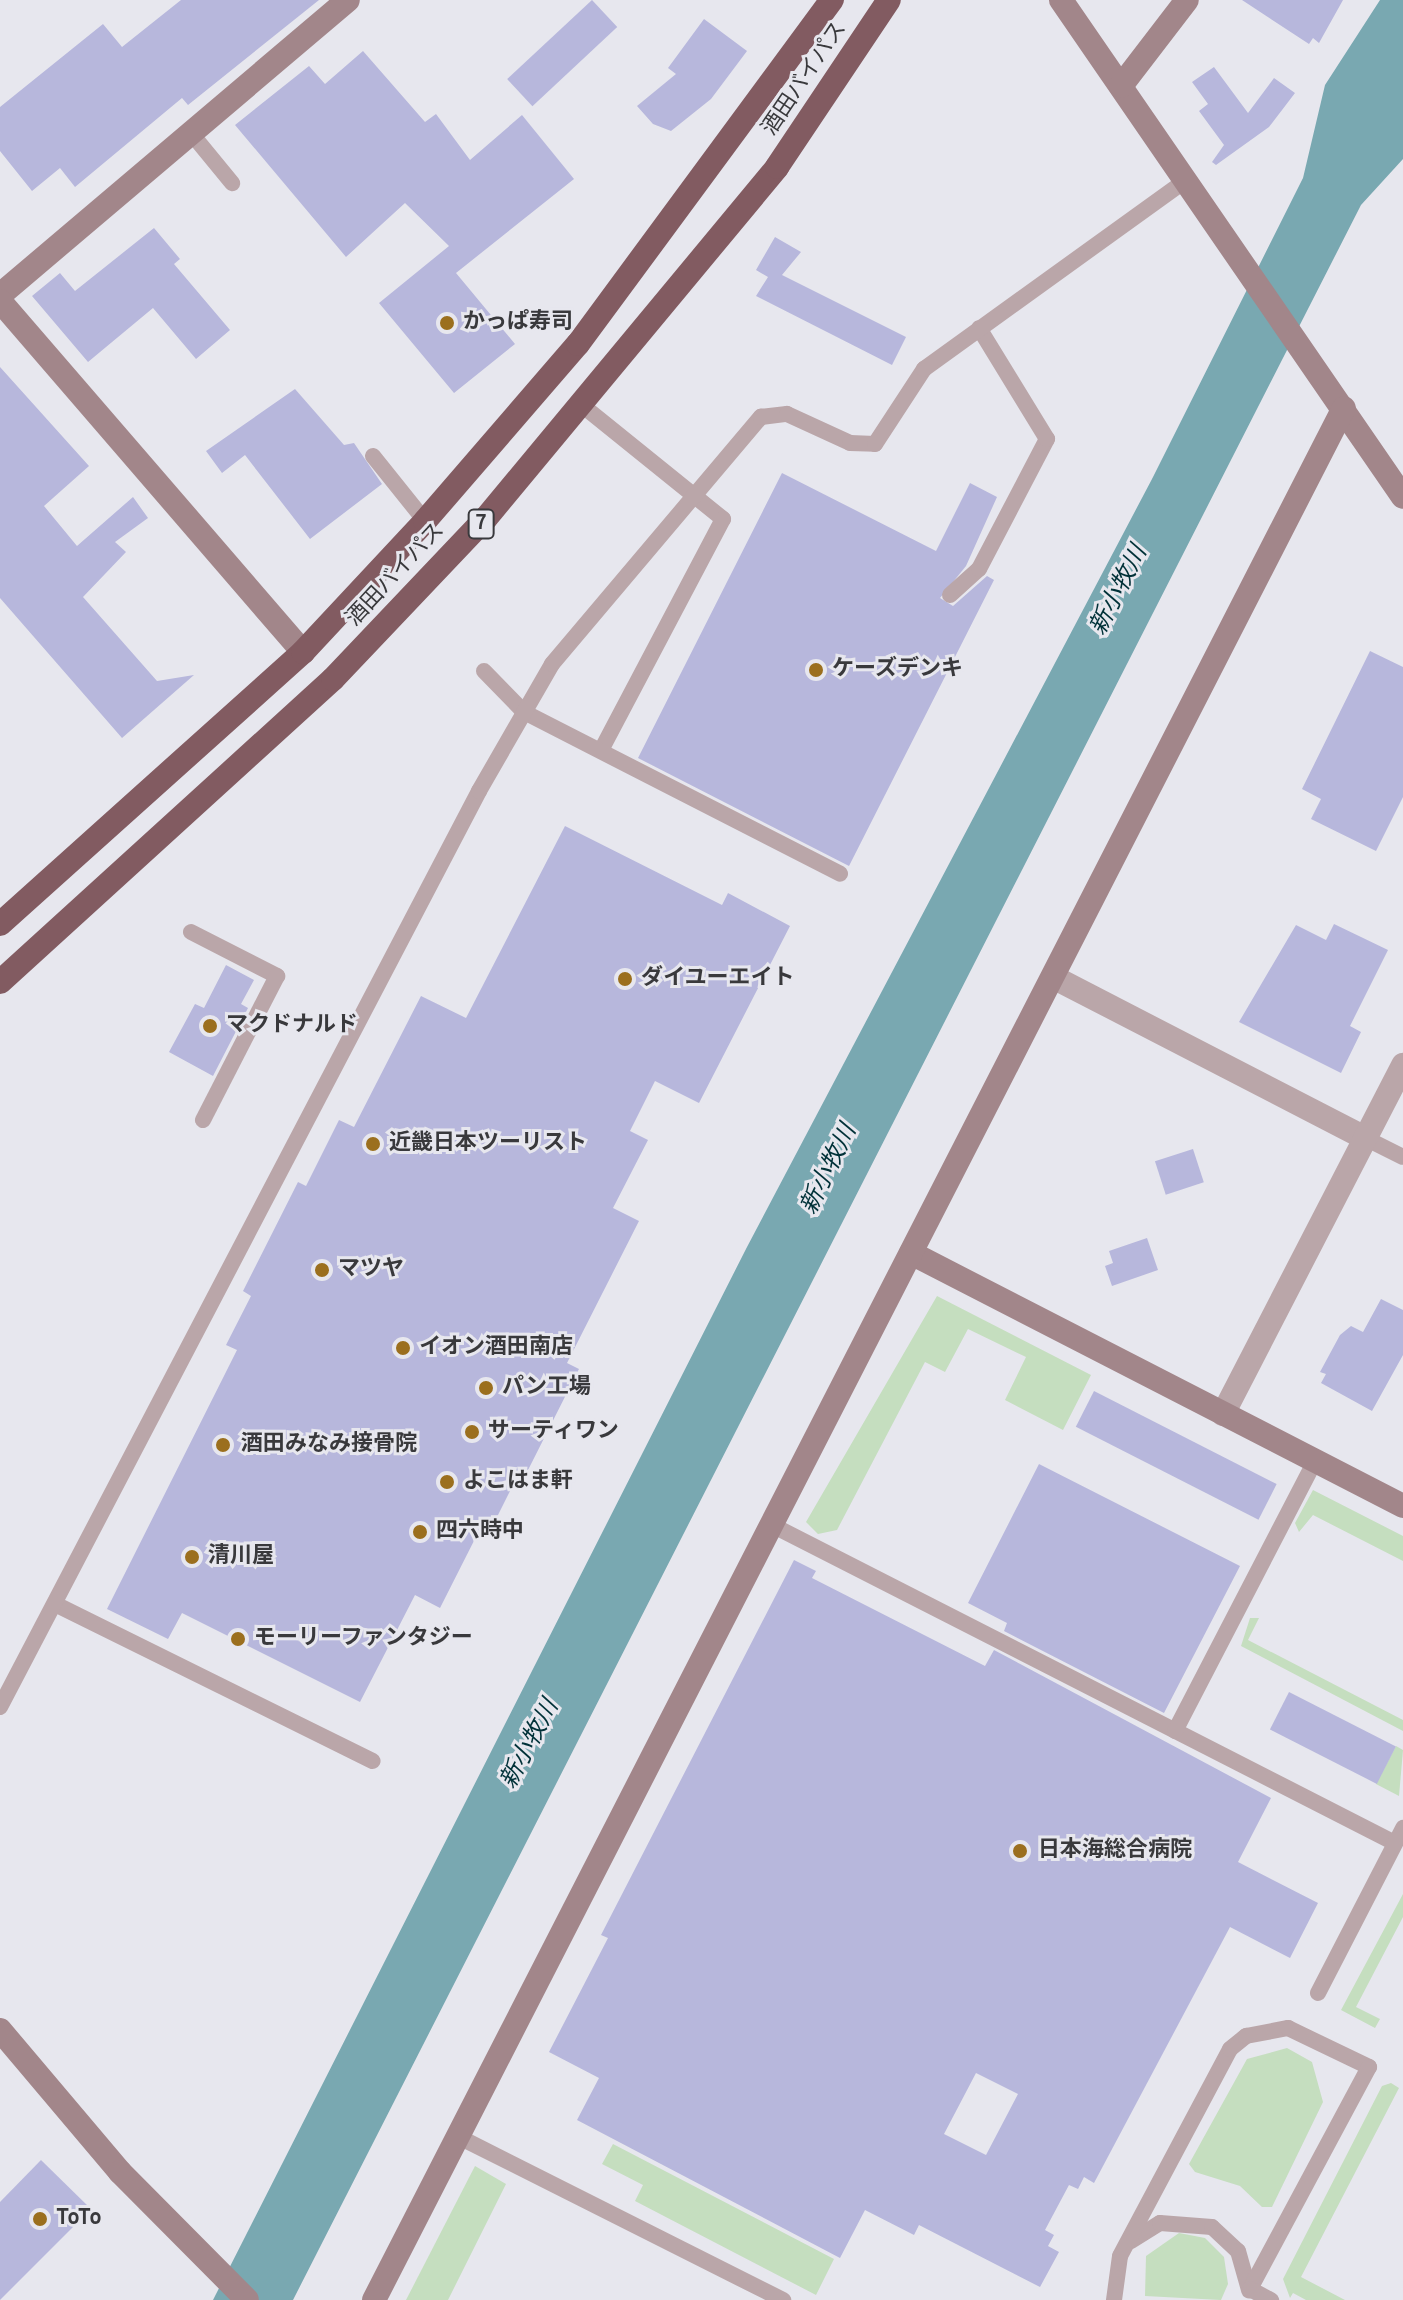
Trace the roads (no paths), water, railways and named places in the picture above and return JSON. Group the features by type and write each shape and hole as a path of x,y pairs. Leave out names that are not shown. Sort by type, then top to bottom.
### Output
{"highway":[{"name":"酒田バイパス","path":"0,924 303,652 425,521 578,344 832,0"},
{"name":"酒田バイパス","path":"0,982 333,679 583,406 777,167 889,0"}],"street":[{"path":"0,295 348,0"},
{"path":"1061,0 1218,233 1344,408 1403,497"},
{"path":"1121,86 1187,0"},
{"path":"0,301 303,652"},
{"path":"374,2300 1344,408"},
{"path":"1053,977 1365,1138"},
{"path":"1223,1414 1403,1065"},
{"path":"911,1253 1403,1506"},
{"path":"0,2030 191,2248 247,2300"}],"lane":[{"path":"191,133 232,183"},
{"path":"0,1707 57,1605 524,712 552,664 751,424 768,414 787,414 850,443 882,441 918,375 1185,181"},
{"path":"950,595 979,569 1047,439 979,328"},
{"path":"583,406 723,519 601,750"},
{"path":"373,456 425,521"},
{"path":"484,671 524,712 840,874"},
{"path":"191,932 277,976 203,1120"},
{"path":"1365,1138 1403,1157"},
{"path":"1175,1731 1315,1461"},
{"path":"772,1525 1175,1731 1399,1836 1318,1993"},
{"path":"57,1605 372,1761"},
{"path":"1114,2300 1120,2256 1230,2049 1246,2036 1288,2028 1369,2067 1249,2294"},
{"path":"459,2137 783,2300"},
{"path":"1120,2256 1152,2227 1195,2221 1220,2232 1238,2251 1249,2294"},
{"path":"1249,2294 1271,2300"}],"water":[{"name":"新小牧川","path":"1380,0 1403,0 1403,159 1361,205 293,2300 213,2300 747,1247 1152,479 1303,178 1325,85"}],"place":[{"name":"かっぱ寿司","path":"447,323"},
{"name":"ケーズデンキ","path":"816,670"},
{"name":"ダイユーエイト","path":"625,979"},
{"name":"マクドナルド","path":"210,1026"},
{"name":"近畿日本ツーリスト","path":"373,1144"},
{"name":"マツヤ","path":"322,1270"},
{"name":"イオン酒田南店","path":"403,1348"},
{"name":"パン工場","path":"486,1388"},
{"name":"サーティワン","path":"472,1432"},
{"name":"酒田みなみ接骨院","path":"223,1445"},
{"name":"よこはま軒","path":"447,1482"},
{"name":"四六時中","path":"420,1532"},
{"name":"清川屋","path":"192,1557"},
{"name":"モーリーファンタジー","path":"238,1639"},
{"name":"日本海総合病院","path":"1020,1851"},
{"name":"ToTo","path":"40,2219"}]}
